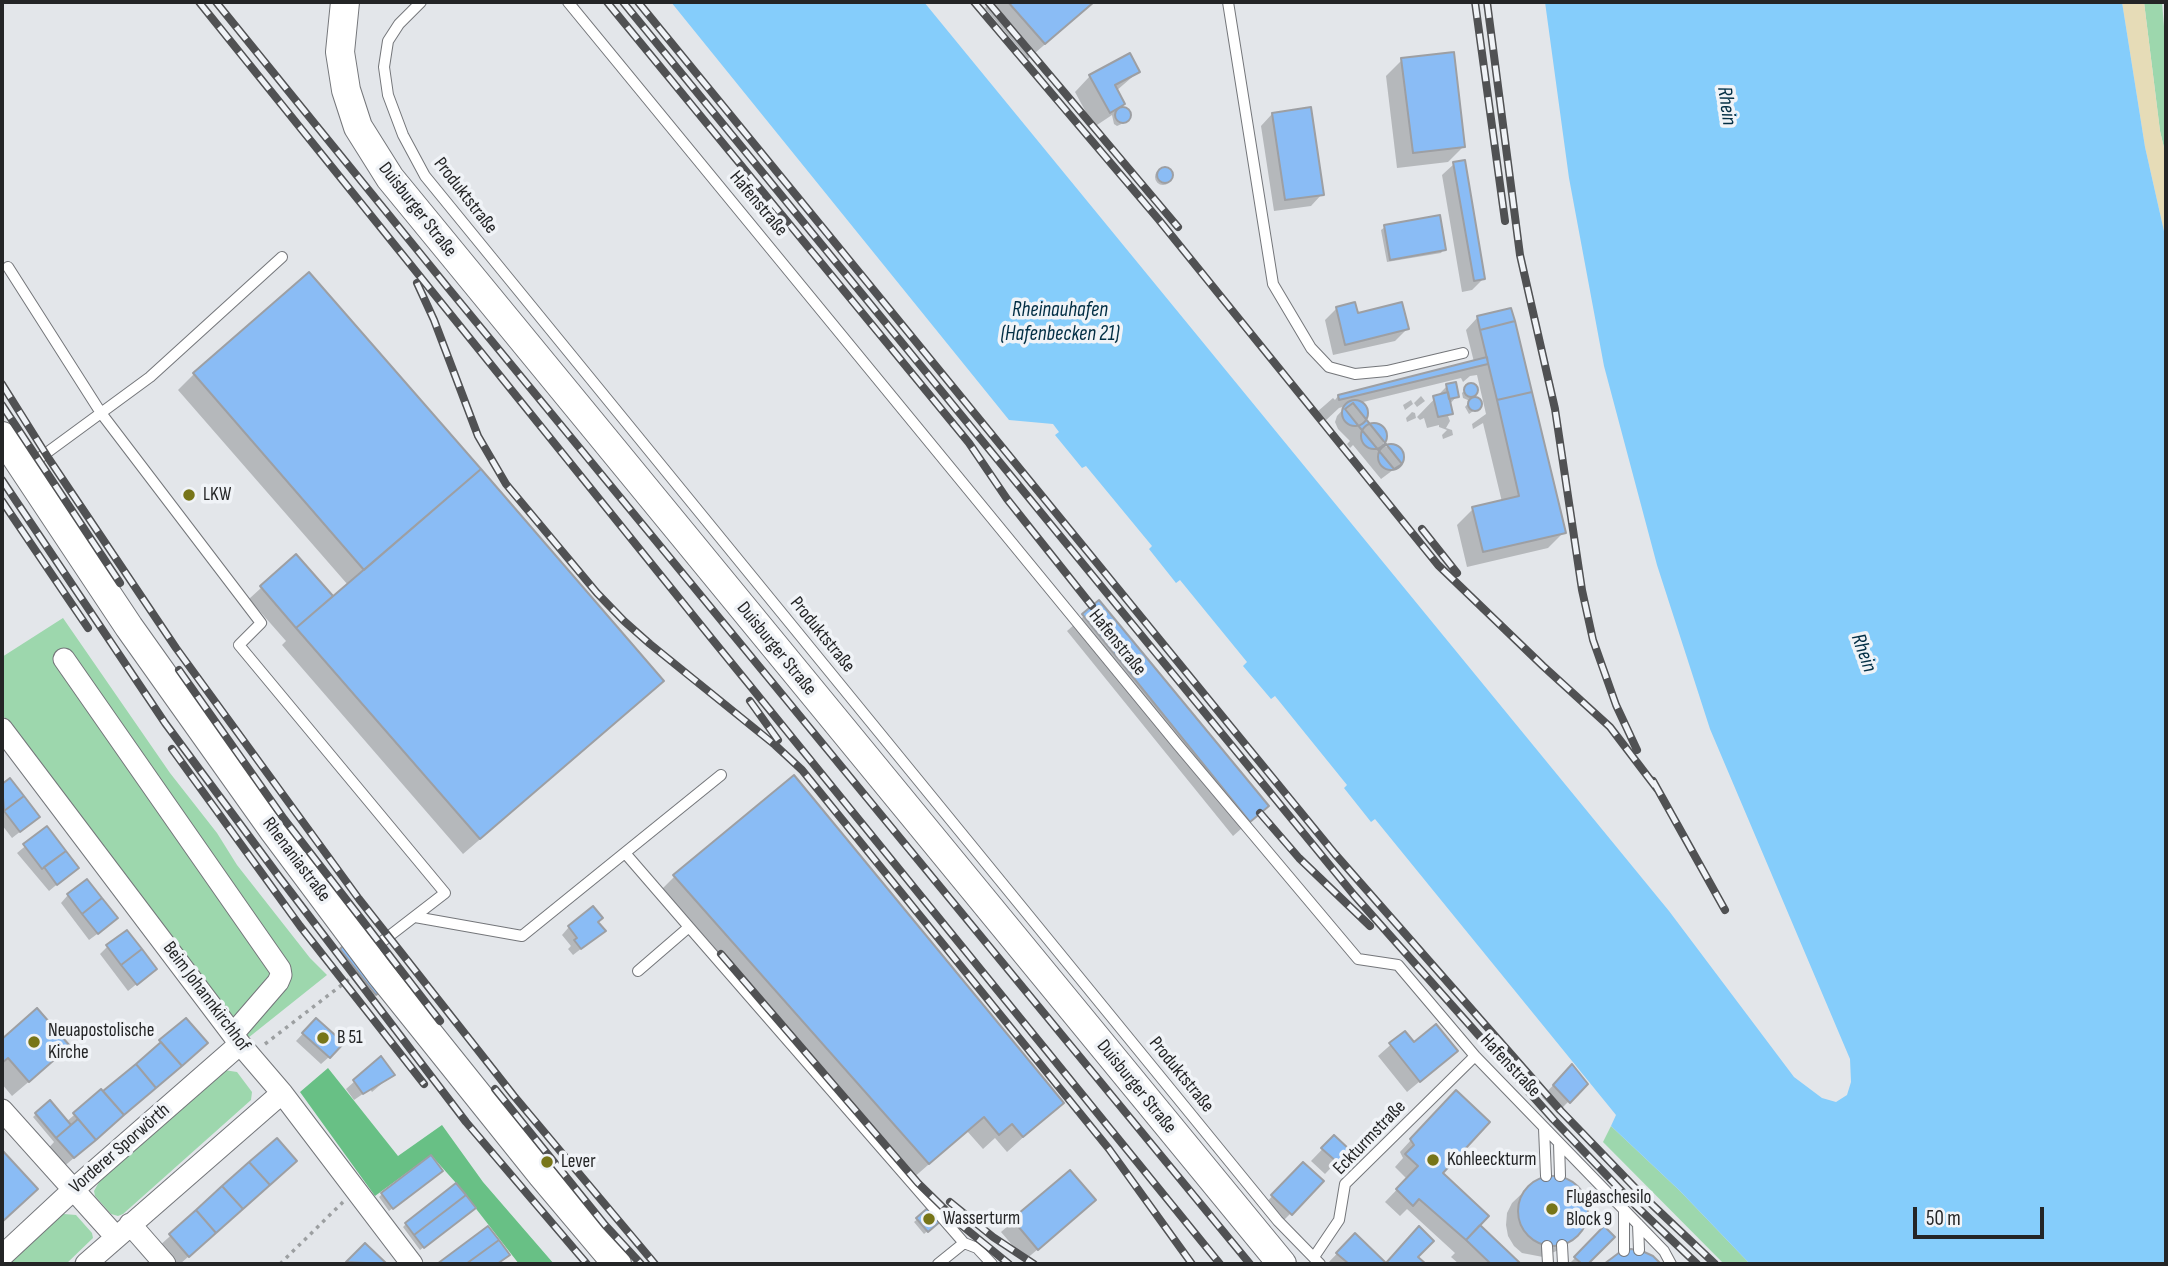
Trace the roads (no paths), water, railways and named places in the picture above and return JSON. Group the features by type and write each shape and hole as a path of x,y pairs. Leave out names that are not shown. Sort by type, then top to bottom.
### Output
{"street":[{"name":"Duisburger Straße","path":"345,2 340,52 346,90 358,127 390,178 1282,1264"},
{"name":"Rhenaniastraße","path":"2,436 205,737 363,962 617,1264"},
{"name":"Vorderer Sporwörth","path":"2,1256 73,1190 241,1045 281,975 280,969 64,659"},
{"name":"Beim Johannkirchhof","path":"2,729 241,1045 282,1093 412,1264"},
{"path":"99,1260 123,1231 282,1093"},
{"path":"2,1110 73,1190 165,1264"}],"lane":[{"name":"Produktstraße","path":"421,2 399,24 388,41 384,67 388,95 403,135 425,176 1278,1221 1317,1261"},
{"name":"Hafenstraße","path":"568,2 1178,745 1358,958 1398,965 1475,1056 1664,1251 1671,1264"},
{"path":"1228,2 1273,284 1311,348 1329,367 1355,374 1387,371 1463,353"},
{"path":"24,470 149,377 282,257"},
{"path":"8,267 101,413 261,623 239,645 445,893 363,962"},
{"path":"415,916 522,936 721,775"},
{"path":"625,853 964,1243 977,1248 992,1264"},
{"path":"638,971 689,927"},
{"name":"Eckturmstraße","path":"1317,1261 1339,1220 1345,1184 1475,1056"},
{"path":"1544,1128 1546,1176"},
{"path":"1559,1143 1560,1176"},
{"path":"1624,1210 1624,1251"},
{"path":"1638,1224 1639,1250"},
{"path":"938,1264 964,1243"},
{"path":"1562,1245 1563,1264"},
{"path":"1547,1246 1548,1264"}],"water":[{"path":"671,2 924,2 1669,911 1794,1077 1822,1098 1836,1102 1847,1095 1851,1082 1850,1059 1710,729 1657,565 1604,366 1569,178 1545,2 2122,2 2145,147 2166,240 2166,1264 1750,1264 1680,1191 1611,1126 1616,1115 1375,819 1371,822 1344,788 1347,785 1275,696 1271,699 1243,666 1247,662 1180,580 1176,583 1149,549 1152,546 1086,466 1082,468 1055,435 1059,432 1053,424 1009,420"}],"railway":[{"path":"199,2 1220,1264"},
{"path":"216,2 1250,1264"},
{"path":"607,2 969,443 1007,499 1092,606"},
{"path":"623,2 1354,895 1553,1119 1635,1205 1697,1264"},
{"path":"638,2 1335,854 1561,1111 1644,1197 1715,1264"},
{"path":"974,2 1159,220 1438,565 1610,727 1658,790"},
{"path":"988,2 1178,227"},
{"path":"1475,2 1505,221"},
{"path":"1487,2 1520,255 1555,409 1582,590 1593,640 1616,705 1637,750"},
{"path":"417,283 478,436 506,484 597,593 624,621 802,770 1109,1149 1192,1264"},
{"path":"2,384 176,648 359,899 514,1096 655,1264"},
{"path":"2,405 120,583"},
{"path":"2,480 165,723 280,878 466,1122 587,1264"},
{"path":"2,501 88,628"},
{"path":"1422,529 1457,573"},
{"path":"179,670 284,819 440,1021"},
{"path":"750,701 778,740"},
{"path":"172,749 300,926 424,1084"},
{"path":"1653,781 1725,910"},
{"path":"1260,813 1299,858 1370,926"},
{"path":"721,954 918,1183 960,1224 1009,1264"},
{"path":"495,1089 605,1225 641,1264"},
{"path":"950,1202 993,1237 1034,1264"}],"place":[{"name":"LKW","path":"189,495"},
{"name":"B 51","path":"323,1038"},
{"name":"Neuapostolische Kirche","path":"34,1042"},
{"name":"Kohleeckturm","path":"1433,1160"},
{"name":"Lever","path":"547,1162"},
{"name":"Flugaschesilo Block 9","path":"1552,1209"},
{"name":"Wasserturm","path":"929,1219"}],"water label":[{"name":"Rhein","path":"1726,106"},
{"name":"Rheinauhafen (Hafenbecken 21)","path":"1060,323"},
{"name":"Rhein","path":"1863,653"}]}
